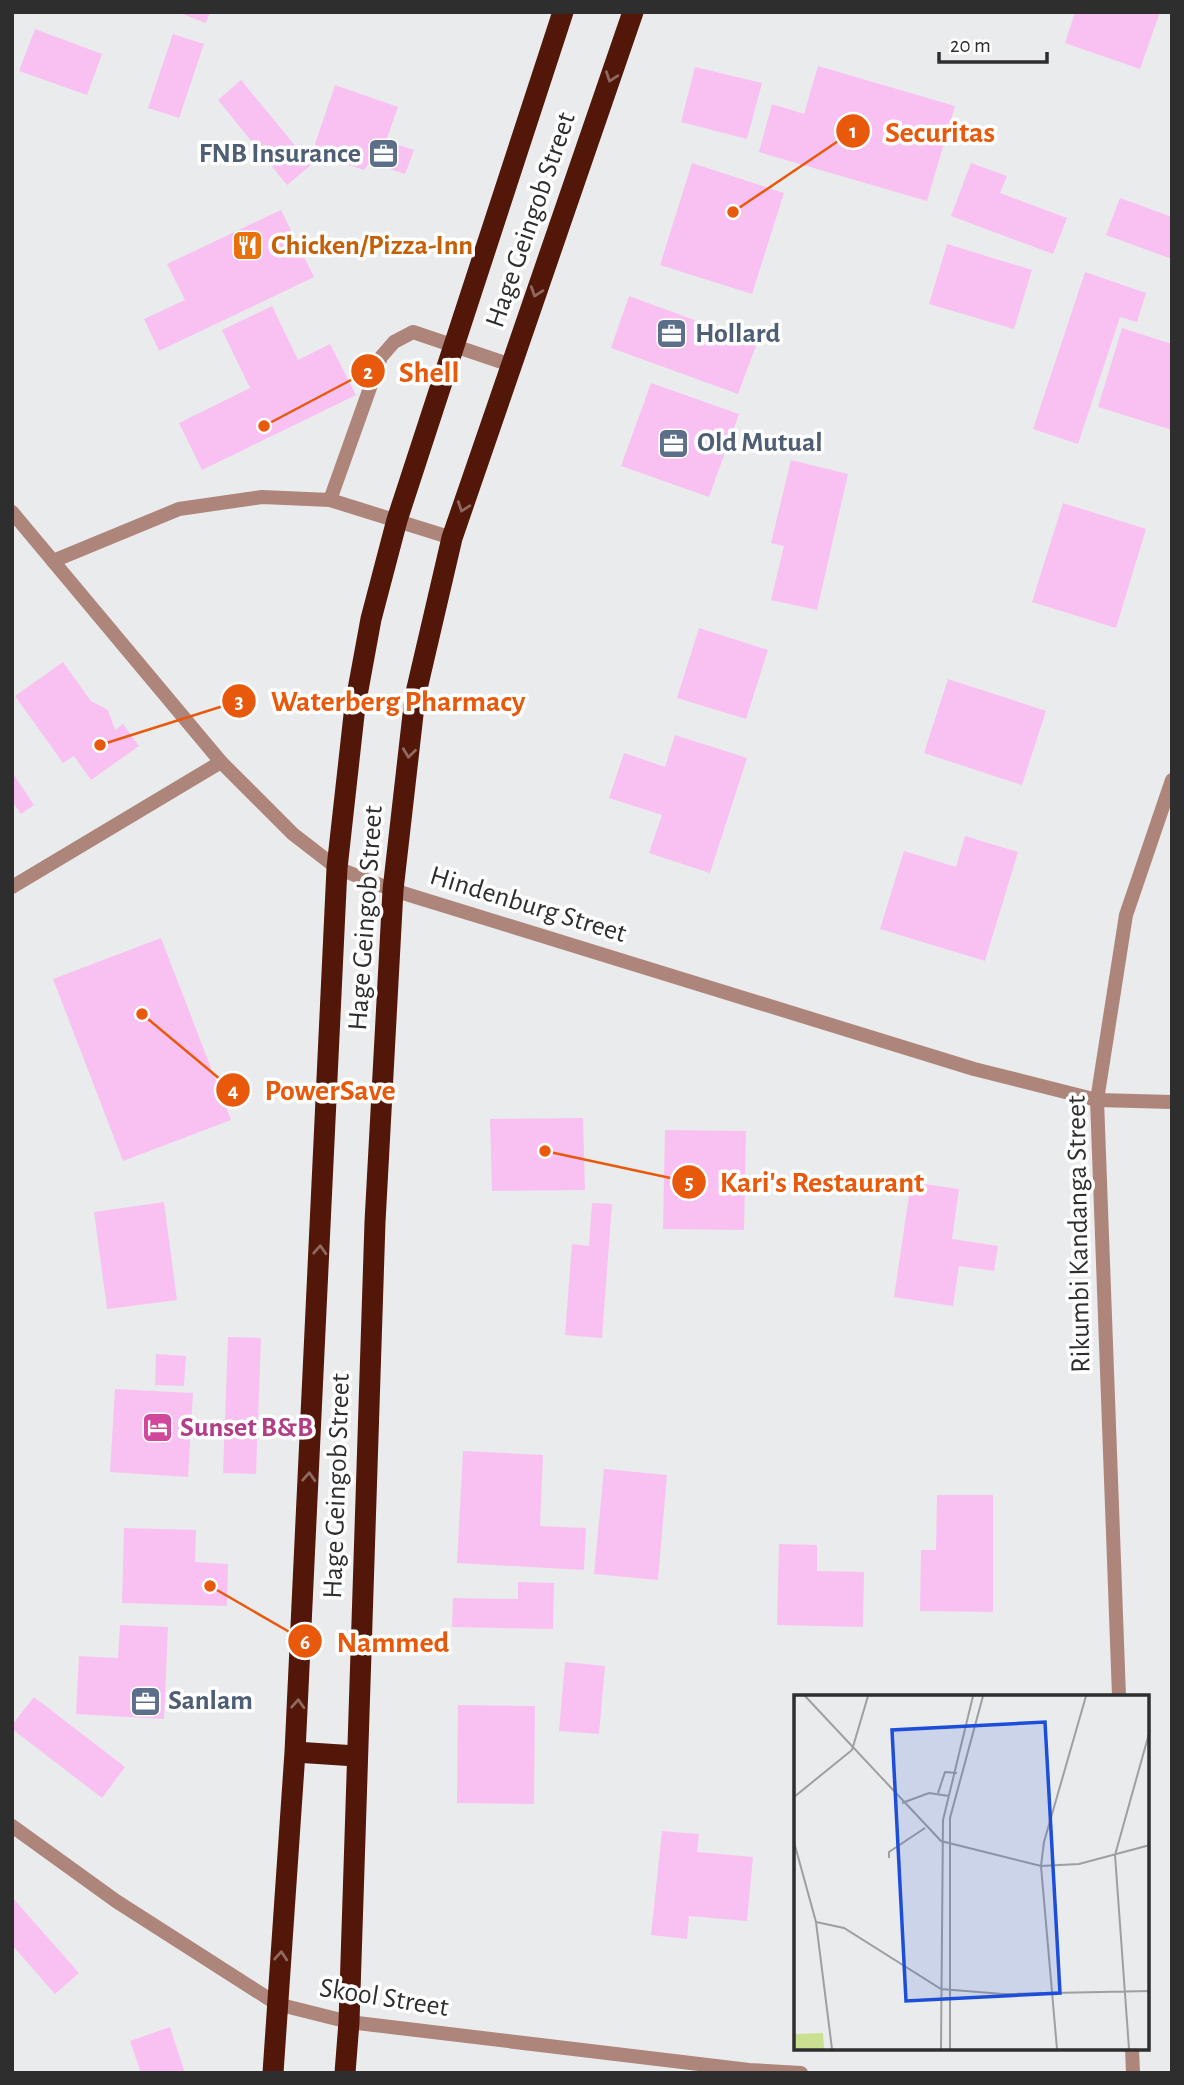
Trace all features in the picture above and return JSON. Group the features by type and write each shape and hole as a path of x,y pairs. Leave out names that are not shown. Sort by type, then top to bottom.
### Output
{"highway":[{"name":"Hage Geingob Street","path":"273,2073 295,1752 337,868 355,706 371,619 397,520 563,12"},
{"name":"Hage Geingob Street","path":"345,2073 349,2022 375,1222 393,890 415,697 452,538 633,12"},
{"path":"295,1752 356,1756"}],"street":[{"path":"330,500 381,357 394,342 413,332 511,365"},
{"path":"54,561 179,509 262,497 330,500 452,538"},
{"name":"Hindenburg Street","path":"12,513 220,762 293,834 337,868 393,890 974,1069 1097,1100 1172,1102"},
{"path":"12,887 220,762"},
{"name":"Rikumbi Kandanga Street","path":"1119,1695 1097,1100 1126,915 1172,780"},
{"name":"Skool Street","path":"12,1826 116,1901 277,2004 349,2022 749,2070 801,2073"},
{"path":"1132,2050 1133,2073"}],"building":[{"path":"177,12 210,12 206,23"},
{"path":"1075,12 1160,12 1140,69 1065,43"},
{"path":"35,29 102,54 87,95 19,71"},
{"path":"173,34 204,44 179,118 148,108"},
{"path":"818,66 955,106 927,201 759,152 772,104 804,114"},
{"path":"695,67 762,83 747,139 681,122"},
{"path":"241,80 311,165 287,185 218,100"},
{"path":"335,85 398,107 386,141 414,150 405,174 370,162 364,170 312,153"},
{"path":"692,163 784,193 752,294 660,265"},
{"path":"971,163 1007,176 1000,193 1067,218 1053,254 951,216"},
{"path":"1120,198 1172,217 1172,259 1106,235"},
{"path":"281,210 314,277 159,351 144,319 185,300 167,264"},
{"path":"947,244 1032,270 1014,329 929,304"},
{"path":"1085,272 1146,293 1137,322 1120,317 1078,444 1033,429"},
{"path":"629,296 757,343 738,394 611,348"},
{"path":"272,306 298,360 330,344 356,395 202,470 179,423 250,388 222,330"},
{"path":"1122,328 1172,344 1172,430 1098,407"},
{"path":"651,383 739,414 709,497 621,466"},
{"path":"791,460 848,474 817,610 771,600 784,546 771,543"},
{"path":"1063,503 1146,529 1116,628 1032,602"},
{"path":"699,628 768,650 746,719 677,698"},
{"path":"63,662 91,701 108,710 115,730 123,724 139,746 91,780 74,756 63,763 15,696"},
{"path":"948,679 1046,711 1022,785 924,753"},
{"path":"675,735 747,758 710,873 649,853 662,815 609,798 624,753 665,767"},
{"path":"12,772 34,805 21,814 12,801"},
{"path":"965,836 1018,852 985,961 880,929 904,851 956,867"},
{"path":"161,938 231,1120 123,1161 53,979"},
{"path":"583,1118 585,1190 492,1191 490,1119"},
{"path":"665,1130 746,1131 744,1230 663,1229"},
{"path":"911,1182 959,1189 952,1239 998,1246 994,1271 959,1266 953,1306 894,1297"},
{"path":"164,1202 177,1300 107,1309 94,1212"},
{"path":"592,1203 612,1204 602,1338 565,1335 572,1244 589,1246"},
{"path":"228,1337 261,1338 256,1474 223,1473"},
{"path":"156,1354 186,1356 184,1386 155,1385"},
{"path":"115,1389 193,1393 188,1477 110,1472"},
{"path":"463,1451 543,1455 540,1526 586,1528 584,1570 457,1563"},
{"path":"604,1469 667,1475 658,1580 594,1574"},
{"path":"937,1495 993,1495 993,1612 920,1611 921,1550 936,1550"},
{"path":"124,1528 196,1530 195,1562 228,1564 227,1606 122,1603"},
{"path":"779,1544 817,1545 817,1571 864,1572 863,1627 777,1625"},
{"path":"518,1582 554,1583 553,1629 452,1627 453,1598 518,1599"},
{"path":"120,1625 168,1627 164,1719 76,1714 79,1656 118,1658"},
{"path":"565,1662 605,1666 599,1734 559,1731"},
{"path":"34,1697 125,1767 102,1798 12,1729 12,1725"},
{"path":"458,1705 535,1706 534,1804 457,1803"},
{"path":"662,1831 699,1834 697,1852 753,1857 747,1921 689,1916 687,1939 651,1935"},
{"path":"12,1897 79,1973 55,1994 12,1945"},
{"path":"170,2027 185,2073 141,2073 130,2041"}],"place":[{"name":"FNB Insurance","path":"384,154"},
{"name":"Securitas","path":"733,212"},
{"name":"Chicken/Pizza-Inn","path":"248,246"},
{"name":"Hollard","path":"672,334"},
{"name":"Shell","path":"264,426"},
{"name":"Old Mutual","path":"674,443"},
{"name":"Waterberg Pharmacy","path":"100,745"},
{"name":"PowerSave","path":"142,1014"},
{"name":"Kari's Restaurant","path":"545,1151"},
{"name":"Sunset B&B","path":"157,1428"},
{"name":"Nammed","path":"210,1586"},
{"name":"Sanlam","path":"145,1701"}]}
